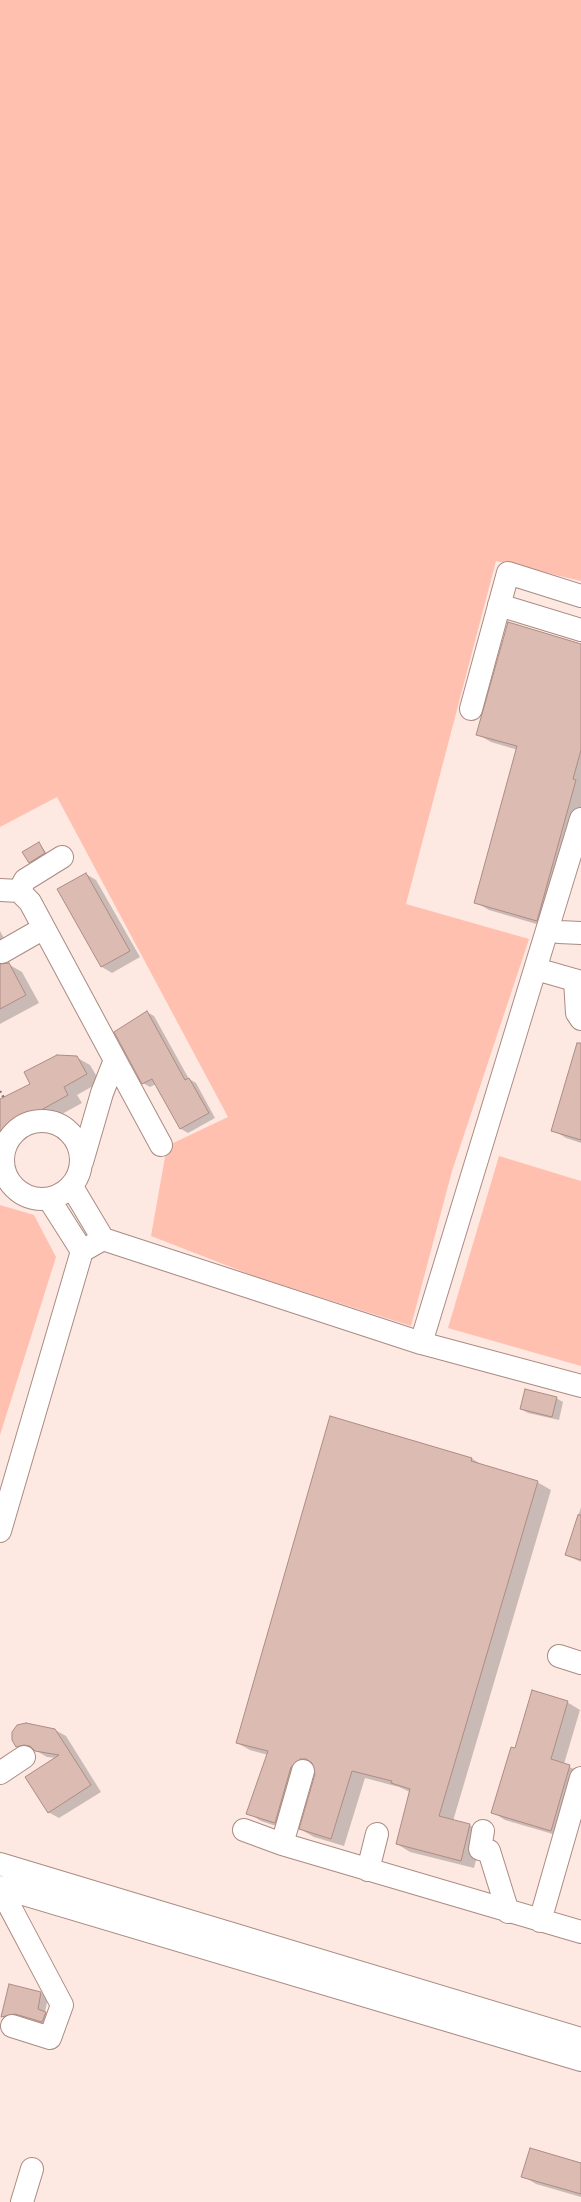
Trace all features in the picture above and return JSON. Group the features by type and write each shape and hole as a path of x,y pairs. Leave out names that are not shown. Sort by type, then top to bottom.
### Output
{"lane":[{"path":"471,709 508,573 581,596"},
{"path":"499,605 581,630"},
{"path":"421,1343 581,819"},
{"path":"62,857 9,891 30,902 161,1145"},
{"path":"2,952 44,928"},
{"path":"548,930 581,933"},
{"path":"536,969 578,981 577,1013 581,1019"},
{"path":"82,1162 80,1149 74,1137 65,1128 53,1122 40,1120 27,1123 16,1130 8,1140 3,1152 3,1165 7,1178 7,1187 25,1196 37,1199 49,1199 62,1195 72,1187 79,1175 102,1093 115,1060"},
{"path":"72,1187 103,1239 421,1343 581,1386"},
{"path":"49,1199 82,1251"},
{"path":"0,1531 82,1251 103,1239"},
{"path":"559,1656 581,1663"},
{"path":"0,1773 24,1757"},
{"path":"282,1844 304,1771"},
{"path":"540,1921 581,1778"},
{"path":"244,1830 282,1844 508,1912 581,1932"},
{"path":"483,1831 480,1849 489,1851 508,1912"},
{"path":"368,1870 377,1834"},
{"path":"0,1864 581,2039"},
{"path":"0,1887 62,2005 50,2038 12,2026"},
{"path":"0,1887 581,2060"},
{"path":"22,2202 32,2170"}],"path":[{"path":"0,1091 4,1098"}],"shaded area":[{"path":"0,0 581,0 581,581 496,561 406,904 529,939 452,1171 411,1326 254,1276 151,1236 167,1146 228,1117 57,797 0,827"},
{"path":"499,1156 581,1181 581,1366 448,1328"},
{"path":"0,1205 34,1215 56,1257 0,1435"}],"building":[{"path":"508,622 581,644 581,750 573,779 576,780 537,921 474,903 517,746 476,735"},
{"path":"39,842 45,853 29,863 22,852"},
{"path":"86,873 130,951 101,967 57,889"},
{"path":"9,963 26,995 0,1009 0,964"},
{"path":"147,1011 185,1080 189,1078 209,1113 180,1129 152,1079 142,1084 114,1032"},
{"path":"577,1043 581,1043 581,1140 551,1131"},
{"path":"57,1055 77,1056 87,1074 64,1087 68,1095 0,1133 0,1099 30,1084 24,1072"},
{"path":"525,1389 557,1397 552,1417 520,1409"},
{"path":"330,1416 472,1458 471,1461 538,1481 439,1816 470,1824 461,1861 396,1844 410,1789 391,1783 392,1781 352,1771 331,1839 299,1829 315,1774 312,1763 306,1759 300,1759 291,1767 275,1823 246,1814 268,1751 236,1743"},
{"path":"578,1515 581,1515 581,1560 565,1555"},
{"path":"532,1690 568,1701 551,1759 570,1765 551,1831 491,1813 511,1747 515,1748"},
{"path":"26,1723 55,1729 91,1785 48,1813 25,1777 59,1755 35,1751 30,1746 24,1745 16,1747 12,1740 12,1732 17,1725"},
{"path":"9,1984 41,1992 38,2009 46,2012 42,2022 15,2014 1,2017"},
{"path":"530,2148 581,2163 581,2194 521,2177"}]}
